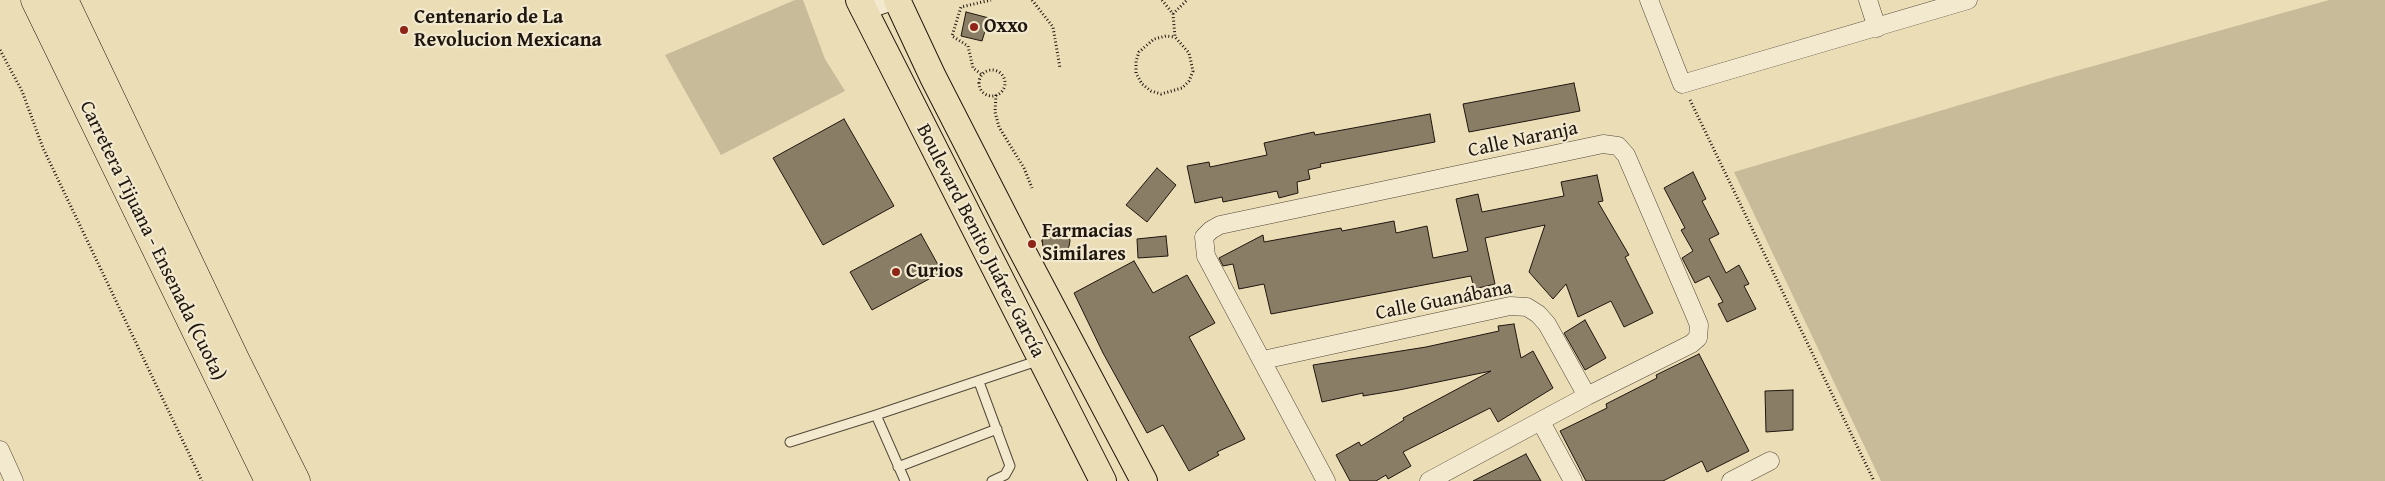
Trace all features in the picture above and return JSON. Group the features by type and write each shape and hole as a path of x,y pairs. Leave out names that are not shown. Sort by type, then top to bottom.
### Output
{"highway":[{"name":"Carretera Tijuana - Ensenada (Cuota)","path":"35,0 269,481"},
{"name":"Carretera Tijuana - Ensenada (Cuota)","path":"64,0 231,350 296,481"}],"main road":[{"name":"Boulevard Benito Juárez García","path":"897,0 933,77 1018,243 1144,481"},
{"name":"Boulevard Benito Juárez García","path":"860,4 1102,481"}],"street":[{"path":"860,4 886,0"},
{"path":"1649,0 1682,84 1968,0"},
{"path":"1868,0 1877,28"},
{"name":"Calle Naranja","path":"1326,481 1206,256 1204,237 1211,230 1230,223 1603,144 1618,146 1626,155 1694,313 1699,332 1698,338 1691,344 1587,396 1429,481"},
{"name":"Calle Guanábana","path":"1263,360 1510,306 1527,307 1538,314 1547,324 1587,396"},
{"path":"1541,422 1573,481"},
{"path":"0,450 14,481"},
{"path":"1731,481 1770,461"}],"lane":[{"path":"790,442 979,382 1040,360"},
{"path":"979,382 1010,466 1005,475 992,481"},
{"path":"876,415 904,481"},
{"path":"898,467 997,429"}],"path":[{"path":"980,74 973,68 968,46 952,36 960,7 992,0"},
{"path":"1032,0 1053,27 1060,68"},
{"path":"1162,0 1173,14 1175,38 1189,52 1193,71 1189,81 1182,88 1161,94 1151,91 1142,84 1136,73 1136,61 1139,52 1154,39 1166,36 1175,38"},
{"path":"1173,14 1187,0"},
{"path":"0,50 22,91 43,148 202,481"},
{"path":"980,74 997,70 1004,75 1006,86 996,95 994,112 999,127 1024,168 1032,188"},
{"path":"980,74 978,85 984,95 996,95"},
{"path":"1682,84 1874,481"}],"shaded area":[{"path":"795,0 803,0 825,59 845,91 721,155 665,55"},
{"path":"2329,0 2385,0 2385,481 1881,481 1734,172 2054,77"}],"building":[{"name":"Oxxo","path":"966,12 989,18 982,41 961,36"},
{"path":"1574,83 1580,111 1469,132 1463,104"},
{"path":"1430,114 1435,142 1320,164 1321,167 1308,170 1310,179 1297,182 1298,193 1279,198 1277,191 1223,202 1222,197 1195,203 1187,166 1209,162 1210,167 1267,155 1264,143 1314,132 1315,135"},
{"path":"844,119 894,206 823,245 773,158"},
{"path":"1157,168 1176,185 1147,222 1126,205"},
{"path":"1693,172 1706,199 1702,201 1719,234 1709,239 1726,273 1739,265 1749,284 1744,286 1756,309 1727,322 1718,304 1723,302 1709,276 1695,283 1682,258 1693,251 1681,230 1685,228 1664,188"},
{"path":"1597,175 1603,201 1598,202 1629,255 1625,257 1653,313 1624,327 1611,301 1578,317 1566,284 1553,299 1529,272 1545,225 1485,238 1495,284 1474,289 1471,276 1271,314 1264,284 1239,289 1233,264 1223,266 1219,258 1263,235 1264,242 1341,228 1342,231 1394,221 1396,233 1427,226 1433,258 1468,251 1456,199 1478,194 1482,212 1564,196 1561,182"},
{"path":"1056,227 1066,231 1070,241 1066,251 1056,255 1046,251 1042,241 1046,231"},
{"name":"Curios","path":"921,234 942,272 872,310 850,272"},
{"path":"1166,236 1168,256 1138,258 1137,239"},
{"path":"1134,261 1153,293 1187,275 1215,323 1189,337 1245,439 1217,452 1219,455 1189,471 1163,425 1147,433 1103,353 1074,293"},
{"path":"1585,320 1606,358 1585,370 1564,333"},
{"path":"1514,324 1521,358 1533,351 1553,388 1498,422 1490,408 1403,452 1411,466 1388,479 1386,475 1376,481 1350,481 1336,455 1359,442 1361,446 1404,420 1403,418 1491,371 1399,390 1363,396 1363,393 1322,402 1313,365 1426,347 1499,331 1498,326"},
{"path":"1699,354 1749,451 1707,472 1702,461 1663,481 1586,481 1560,431 1607,408 1606,404 1657,378 1656,375"},
{"path":"1793,390 1793,430 1766,432 1765,391"},
{"path":"1526,454 1541,481 1473,481"}],"place":[{"name":"Oxxo","path":"974,27"},
{"name":"Centenario de La Revolucion Mexicana","path":"404,30"},
{"name":"Farmacias Similares","path":"1032,244"},
{"name":"Curios","path":"896,272"}]}
